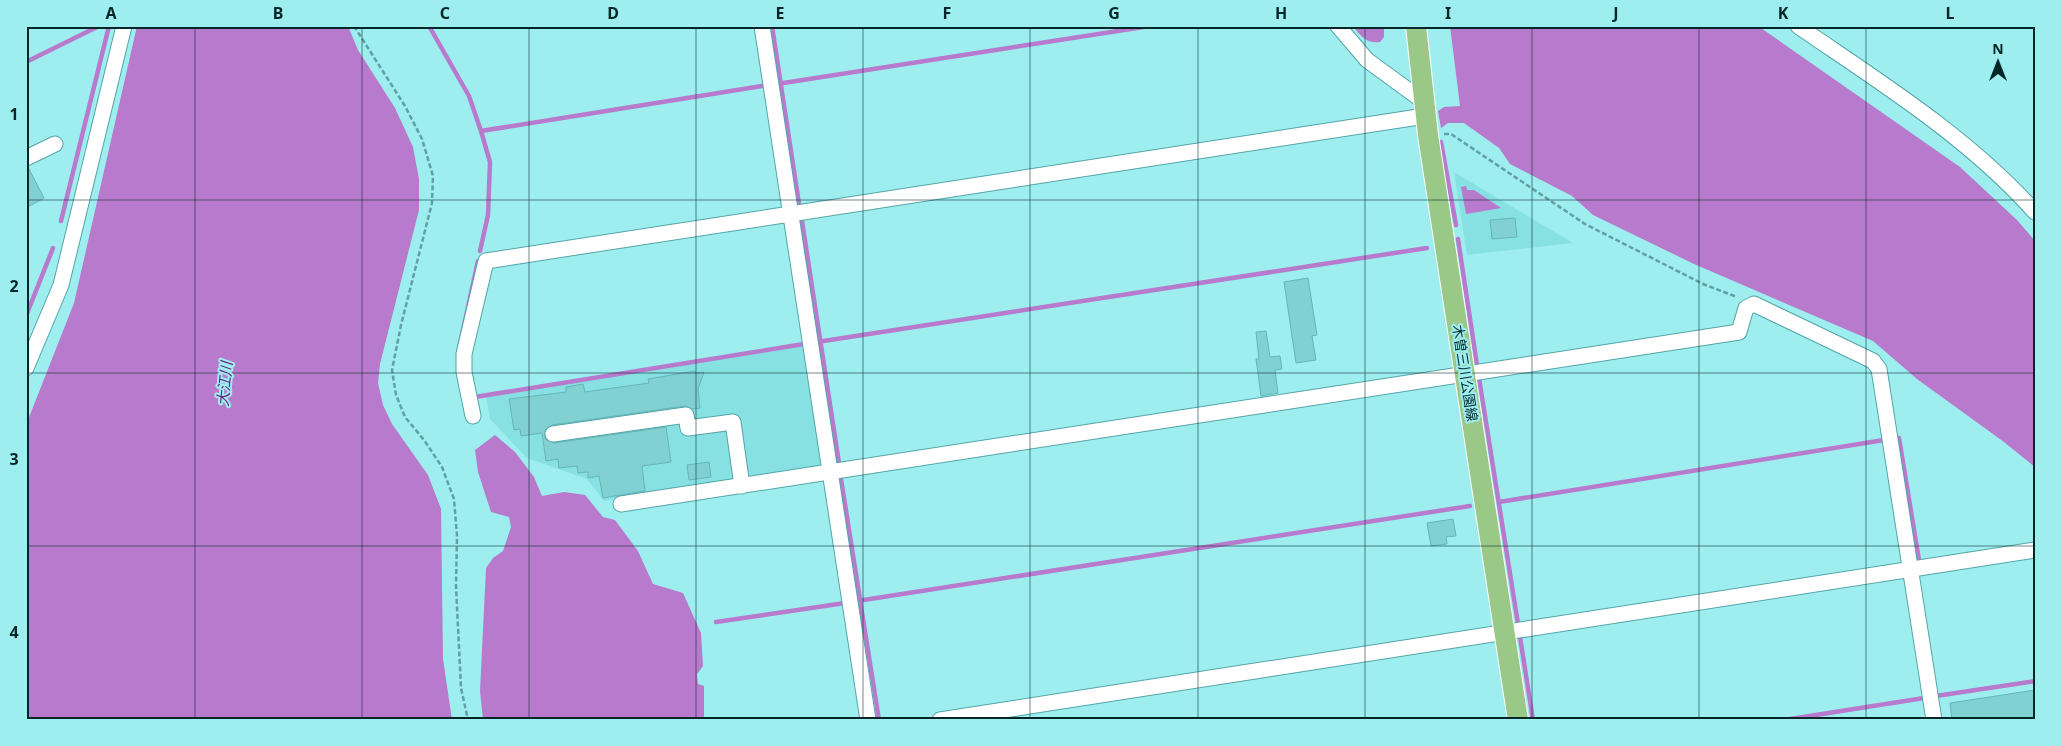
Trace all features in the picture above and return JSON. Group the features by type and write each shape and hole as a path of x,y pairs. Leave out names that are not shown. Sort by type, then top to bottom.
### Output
{"main road":[{"name":"木曽三川公園線","path":"1416,26 1425,117 1518,720"}],"street":[{"path":"27,362 60,285 124,26"},
{"path":"762,26 868,720"},
{"path":"1338,26 1366,60 1425,117"},
{"path":"1798,26 1935,121 1986,163 2035,212"},
{"path":"473,416 464,372 464,354 486,261 1425,117"},
{"path":"26,158 55,144"},
{"path":"621,504 1739,332 1746,308 1754,304 1873,361 1879,369 1934,720"},
{"path":"553,434 686,415 688,428 733,422 742,486"},
{"path":"940,720 2035,550"}],"path":[{"path":"354,26 405,106 422,139 433,176 432,203 392,370 396,394 405,417 424,440 442,467 454,499 457,536 456,586 461,688 468,720"},
{"path":"1425,117 1585,224 1703,284 1754,304"}],"shaded area":[{"path":"1454,172 1573,243 1467,255"},
{"path":"804,346 823,464 819,469 604,501 587,479 527,458 490,419 486,396"}],"water":[{"name":"大江川","path":"137,26 348,26 358,50 395,108 413,147 419,179 419,210 380,364 378,383 383,405 392,424 428,475 441,509 443,659 452,720 26,720 26,425 74,303"},
{"path":"1353,26 1384,26 1384,37 1380,42 1371,42 1361,36"},
{"path":"1450,26 1758,26 1960,167 2017,220 2035,241 2035,467 2004,442 1917,379 1873,341 1694,264 1593,215 1572,196 1510,164 1499,148 1464,123 1448,123 1441,128 1438,111 1444,107 1460,106"},
{"path":"1466,186 1467,190 1474,190 1501,208 1466,214 1461,187"},
{"path":"495,435 515,452 534,477 542,496 564,492 585,495 603,517 615,520 638,551 653,584 683,593 701,633 703,666 697,674 698,684 704,686 704,720 483,720 480,691 486,568 493,558 503,551 511,527 509,517 491,512 478,472 475,450"}],"building":[{"path":"26,167 28,167 44,198 26,208"},
{"path":"1515,218 1517,237 1492,239 1490,220"},
{"path":"1308,278 1317,335 1312,336 1316,360 1296,363 1284,282"},
{"path":"1266,331 1270,357 1280,356 1282,369 1275,370 1278,393 1261,396 1256,359 1259,359 1256,332"},
{"path":"695,371 695,373 704,372 698,389 700,408 693,409 685,406 552,425 545,430 545,439 554,443 666,427 671,462 642,466 645,491 603,498 599,476 588,478 588,472 578,473 577,466 559,468 558,459 546,461 542,433 521,436 520,429 514,430 509,399 566,392 566,387 583,384 585,392 649,383 648,379"},
{"path":"709,462 711,477 689,480 687,465"},
{"path":"1453,519 1456,536 1446,537 1447,544 1431,546 1427,523"},
{"path":"2035,690 2035,720 1952,720 1950,703"}],"waterway":[{"path":"26,62 99,26"},
{"path":"61,221 109,26"},
{"path":"429,26 469,96 481,131 762,86"},
{"path":"772,26 799,204"},
{"path":"777,84 1150,26"},
{"path":"480,251 488,215 490,162 481,131"},
{"path":"1441,142 1456,225"},
{"path":"802,221 839,463"},
{"path":"1458,239 1477,365"},
{"path":"26,316 53,248"},
{"path":"817,342 1427,248"},
{"path":"458,353 478,261"},
{"path":"475,397 804,344"},
{"path":"1479,378 1518,624"},
{"path":"1895,438 1899,438 1919,560"},
{"path":"1499,502 1884,440"},
{"path":"841,479 879,720"},
{"path":"857,601 1470,506"},
{"path":"716,622 845,603"},
{"path":"1520,637 1533,720"},
{"path":"1936,696 2035,681"},
{"path":"1784,720 1924,698"}]}
